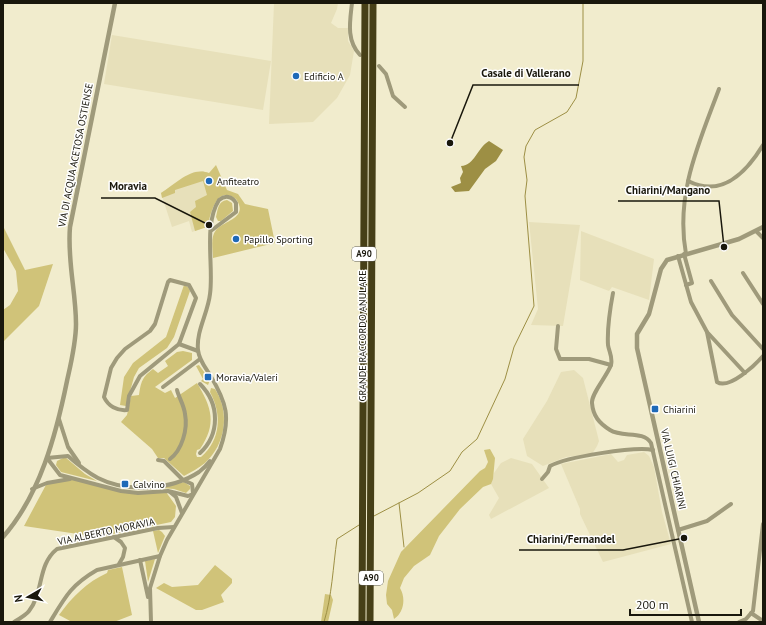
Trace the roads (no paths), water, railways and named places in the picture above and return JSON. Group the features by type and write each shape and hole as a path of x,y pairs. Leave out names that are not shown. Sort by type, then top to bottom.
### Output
{"highway":[{"path":"361,3 365,44"},
{"name":"GRANDE RACCORDO ANULARE","path":"362,622 365,3"},
{"name":"GRANDE RACCORDO ANULARE","path":"370,622 373,3"}],"street":[{"name":"VIA DI ACQUA ACETOSA OSTIENSE","path":"3,537 5,532 16,522 47,458 59,419 73,354 76,330 69,255 70,227 115,3"},
{"path":"352,3 350,39 360,55"},
{"path":"379,66 386,74 393,96 405,107"},
{"path":"686,285 692,283 685,254 683,212 685,192 697,148 718,89"},
{"path":"688,181 697,185 707,186 720,185 731,181 745,169 763,145"},
{"path":"151,622 150,588 160,556 193,493 215,456 225,434 227,420 224,402 215,383 200,359 198,351 199,334 210,293 210,242 212,230 218,202 223,198 232,198 237,205 235,214 212,230"},
{"name":"VIA LUIGI CHIARINI","path":"699,622 636,343 638,330 650,311 663,265 669,259 739,239 756,232 763,227"},
{"path":"756,232 763,238"},
{"path":"678,256 694,308 707,332 745,373"},
{"path":"743,273 763,304"},
{"path":"173,280 189,285 196,298 179,344 140,376 129,396 127,410 115,408 106,401 104,397 107,380 117,358 125,349 150,331 155,324 168,281 173,280"},
{"path":"711,281 732,315 763,349"},
{"path":"613,293 608,342 612,357 611,365 592,400 597,420 616,433 646,438 651,442 692,622"},
{"path":"558,326 556,349 560,359 588,359 611,365"},
{"path":"707,332 718,383 727,382 745,373 763,356"},
{"path":"179,344 198,351"},
{"path":"163,387 200,359"},
{"path":"206,389 215,383"},
{"path":"200,384 206,389 214,406 216,415 215,430 208,445 200,454"},
{"path":"170,459 177,455 185,432 186,415 177,390"},
{"path":"59,419 72,456 83,468"},
{"path":"542,479 548,472 550,466 565,460 629,449 653,450"},
{"path":"47,458 68,456 98,478 129,487 160,485 183,480 200,472 215,456"},
{"path":"47,458 60,475 121,491 168,491 188,496 193,493"},
{"path":"158,460 164,461 183,480 192,484 193,493"},
{"path":"32,490 47,483 71,479"},
{"path":"168,491 176,497 182,513"},
{"path":"678,530 707,521 731,504"},
{"path":"739,622 746,619 751,613 763,524"},
{"name":"VIA ALBERTO MORAVIA","path":"14,622 29,611 35,599 48,556 61,548 158,528 174,528"},
{"path":"113,537 121,542 125,548 123,558 119,564"},
{"path":"50,622 71,588 77,582 97,570 160,556"},
{"path":"140,560 150,604"},
{"path":"751,613 763,621"}],"waterway":[{"path":"374,516 418,493 450,471 462,452 477,439 505,379 514,347 534,306 525,196 527,180 524,157 526,146 535,130 567,112 576,98 583,61 583,3"},
{"path":"399,503 404,547"},
{"path":"324,622 331,592 337,539 359,525"}],"place":[{"name":"Edificio A","path":"296,76"},
{"name":"Casale di Vallerano","path":"450,143"},
{"name":"Anfiteatro","path":"209,181"},
{"name":"Moravia","path":"209,225"},
{"name":"Papillo Sporting","path":"236,239"},
{"name":"Chiarini/Mangano","path":"724,247"},
{"name":"Moravia/Valeri","path":"208,377"},
{"name":"Chiarini","path":"655,409"},
{"name":"Calvino","path":"125,484"},
{"name":"Chiarini/Fernandel","path":"684,538"}]}
